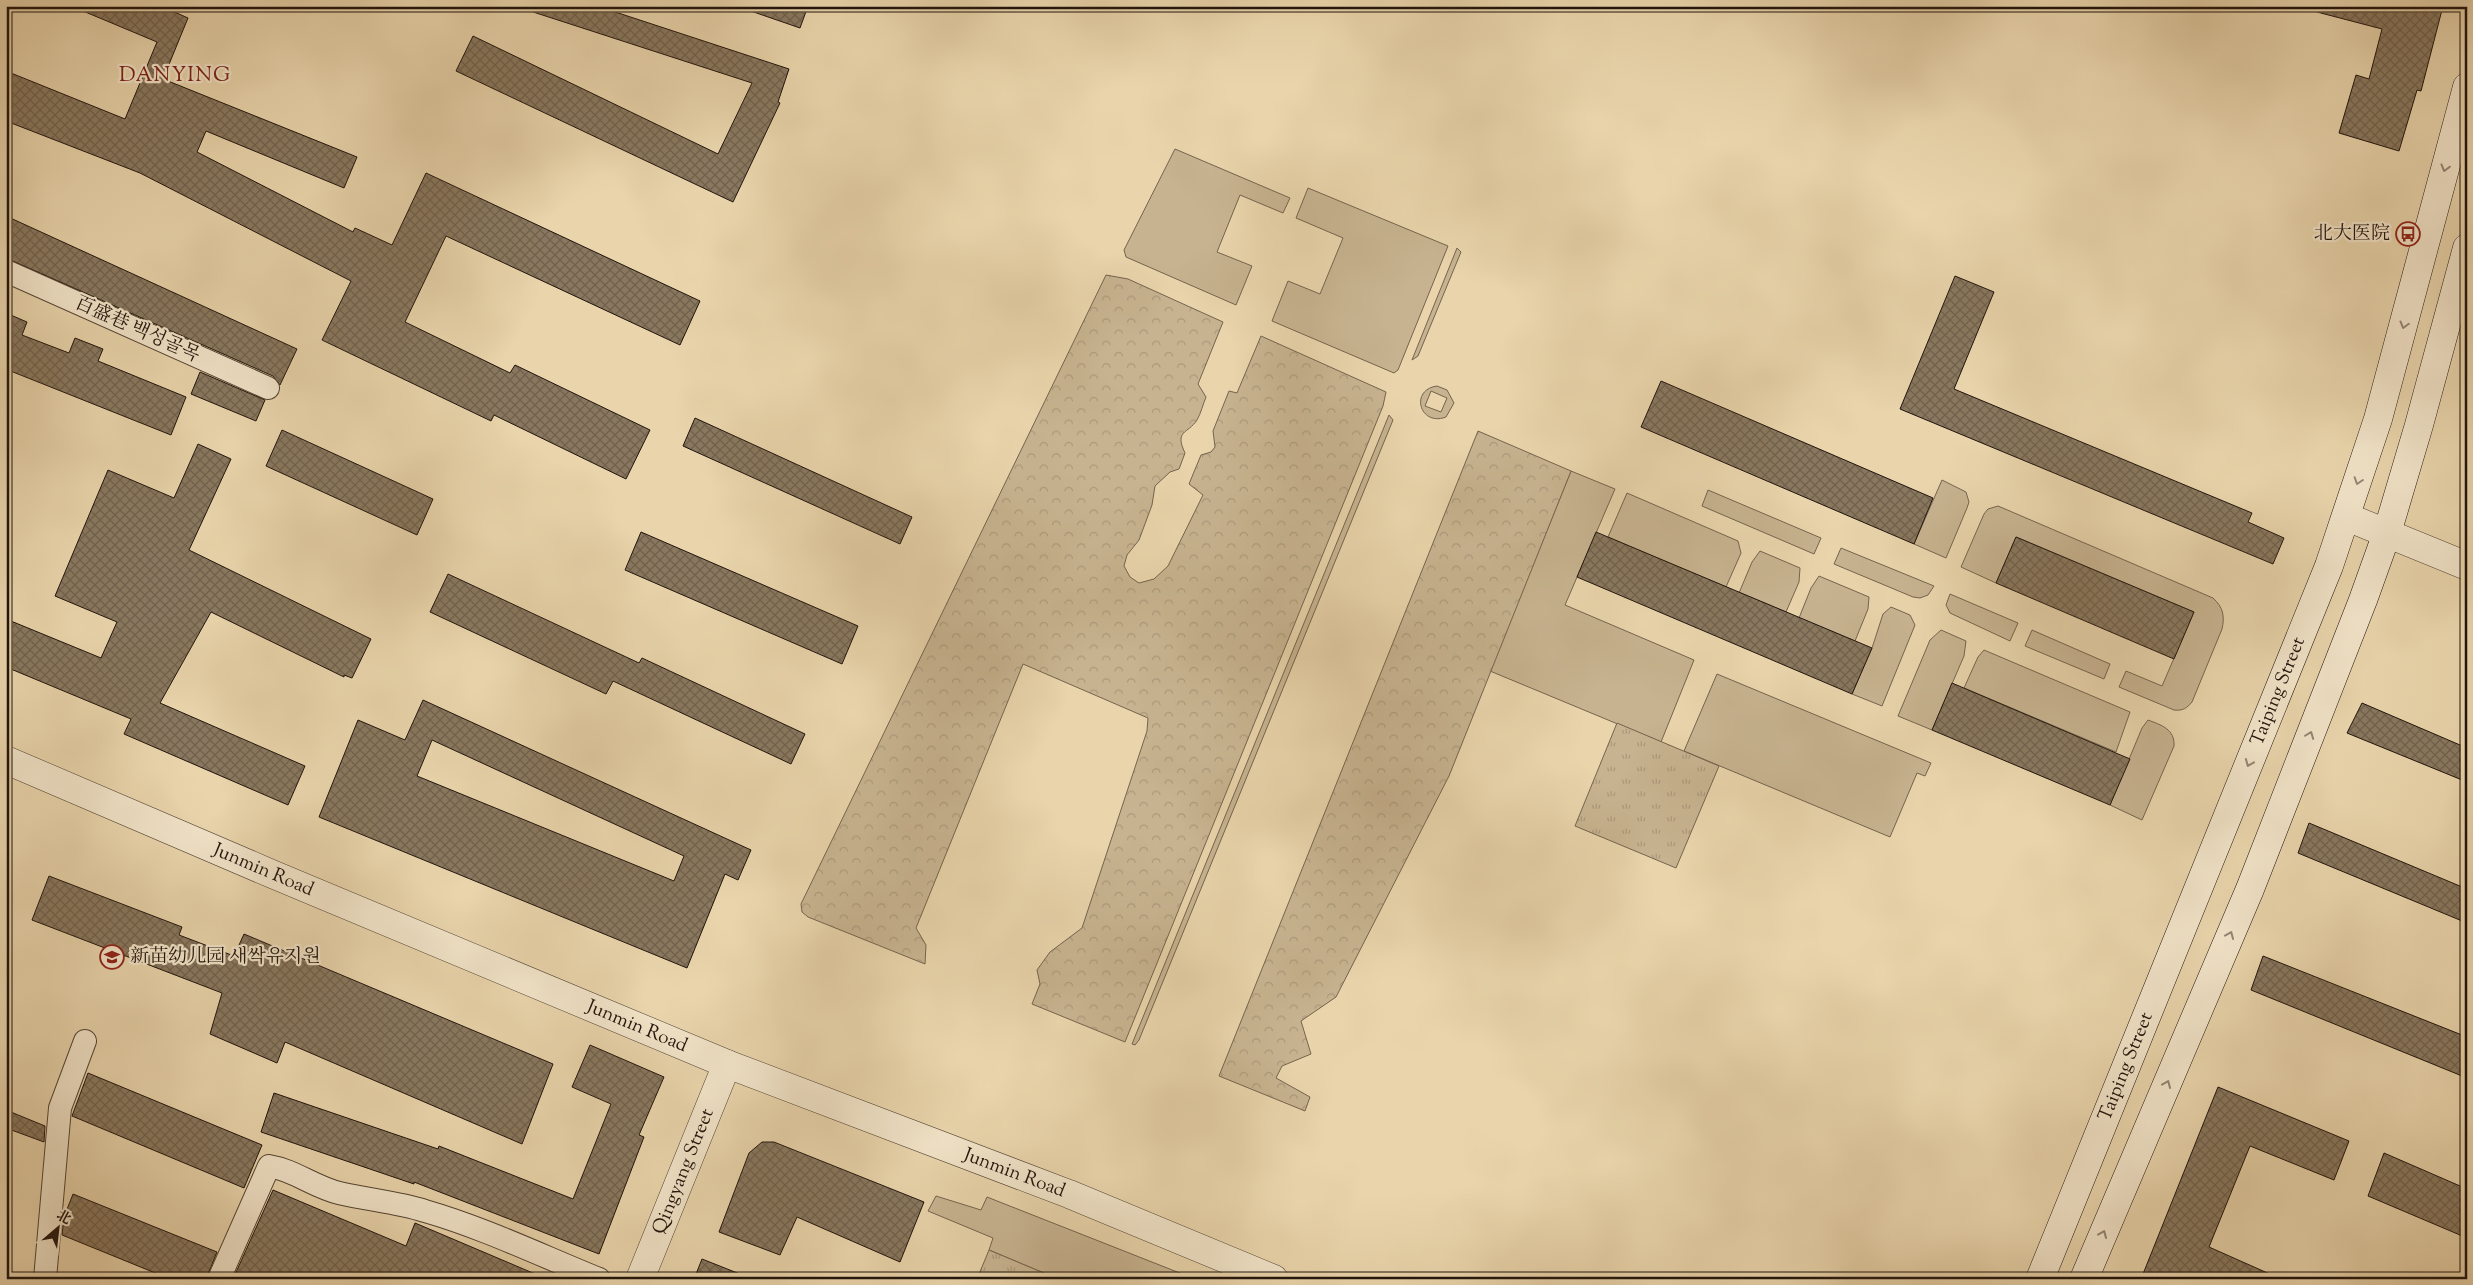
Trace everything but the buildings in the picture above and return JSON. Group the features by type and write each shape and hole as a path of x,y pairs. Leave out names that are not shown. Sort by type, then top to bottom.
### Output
{"main road":[{"name":"Taiping Street","path":"2040,1279 2347,517 2388,384 2467,87"},
{"path":"2084,1279 2250,889 2363,600 2387,533 2419,425 2467,248"},
{"path":"2347,517 2467,566"},
{"name":"Junmin Road","path":"6,760 272,874 727,1064 1069,1194 1274,1279"},
{"name":"Qingyang Street","path":"640,1279 727,1064"}],"street":[{"name":"百盛巷 백성골목","path":"6,271 268,388"},
{"path":"45,1279 60,1108 85,1041"},
{"path":"219,1279 269,1166 282,1168 312,1184 339,1194 383,1200 425,1211 599,1279"}],"green space":[{"path":"1175,149 1290,198 1283,213 1240,195 1217,252 1252,266 1236,305 1126,257 1124,250"},
{"path":"1308,188 1448,246 1398,370 1394,373 1272,321 1288,281 1320,294 1343,238 1296,218"},
{"path":"1457,248 1461,252 1418,356 1412,360"},
{"path":"1106,275 1128,279 1223,322 1198,384 1206,397 1201,411 1197,420 1182,436 1182,446 1185,453 1179,469 1170,472 1155,486 1152,505 1139,540 1127,555 1124,566 1130,577 1139,583 1154,579 1168,566 1203,495 1189,484 1201,455 1211,452 1215,447 1213,431 1229,391 1237,393 1261,336 1386,392 1383,406 1125,1042 1032,1004 1040,984 1037,970 1050,952 1082,928 1147,731 1148,718 1023,664 916,928 926,945 925,964 808,917 802,912 801,904"},
{"path":"1437,386 1447,390 1454,403 1446,417 1437,419 1424,413 1421,407 1421,400 1423,394 1428,389","holes":["1431,391 1447,398 1441,412 1425,406"]},
{"path":"1389,415 1393,420 1139,1040 1135,1045 1132,1044"},
{"path":"1478,431 1571,471 1449,776 1336,997 1301,1021 1311,1054 1282,1066 1276,1078 1310,1097 1305,1111 1219,1076"},
{"path":"1571,471 1615,489 1565,605 1694,660 1661,742 1490,671"},
{"path":"1942,480 1966,492 1969,502 1946,558 1914,544"},
{"path":"1708,490 1821,538 1814,554 1702,506"},
{"path":"1627,493 1738,541 1741,553 1726,587 1608,537"},
{"path":"1998,506 2213,598 2216,601 2222,612 2222,629 2192,702 2188,706 2174,710 2119,687 2126,671 2162,686 2194,612 2016,537 1996,583 1961,567 1984,514 1988,509"},
{"path":"1841,548 1934,586 1928,595 1920,598 1913,597 1834,564"},
{"path":"1760,551 1800,568 1799,582 1786,612 1739,593 1752,562"},
{"path":"1819,576 1869,597 1868,609 1855,641 1799,618 1811,588"},
{"path":"1950,594 2018,623 2010,641 1950,613 1946,605"},
{"path":"1891,607 1910,615 1915,625 1882,706 1852,694 1872,648 1883,614"},
{"path":"1941,630 1966,641 1964,656 1932,730 1898,716 1930,640"},
{"path":"2032,630 2110,664 2104,679 2025,646"},
{"path":"1984,650 2130,712 2116,752 1964,688 1978,657"},
{"path":"1717,674 1931,763 1925,776 1917,773 1890,837 1684,751"},
{"path":"2148,720 2170,732 2174,740 2174,746 2142,820 2110,805 2142,728"},
{"path":"1617,723 1719,766 1676,868 1575,826"},
{"path":"936,1196 981,1210 987,1197 1195,1279 1058,1279 989,1250 993,1238 928,1211"},
{"path":"989,1250 1058,1279 977,1279"}],"place":[{"name":"北大医院","path":"2408,234"},
{"name":"新苗幼儿园 새싹유지원","path":"112,957"}],"district":[{"name":"DANYING","path":"175,76"}]}
